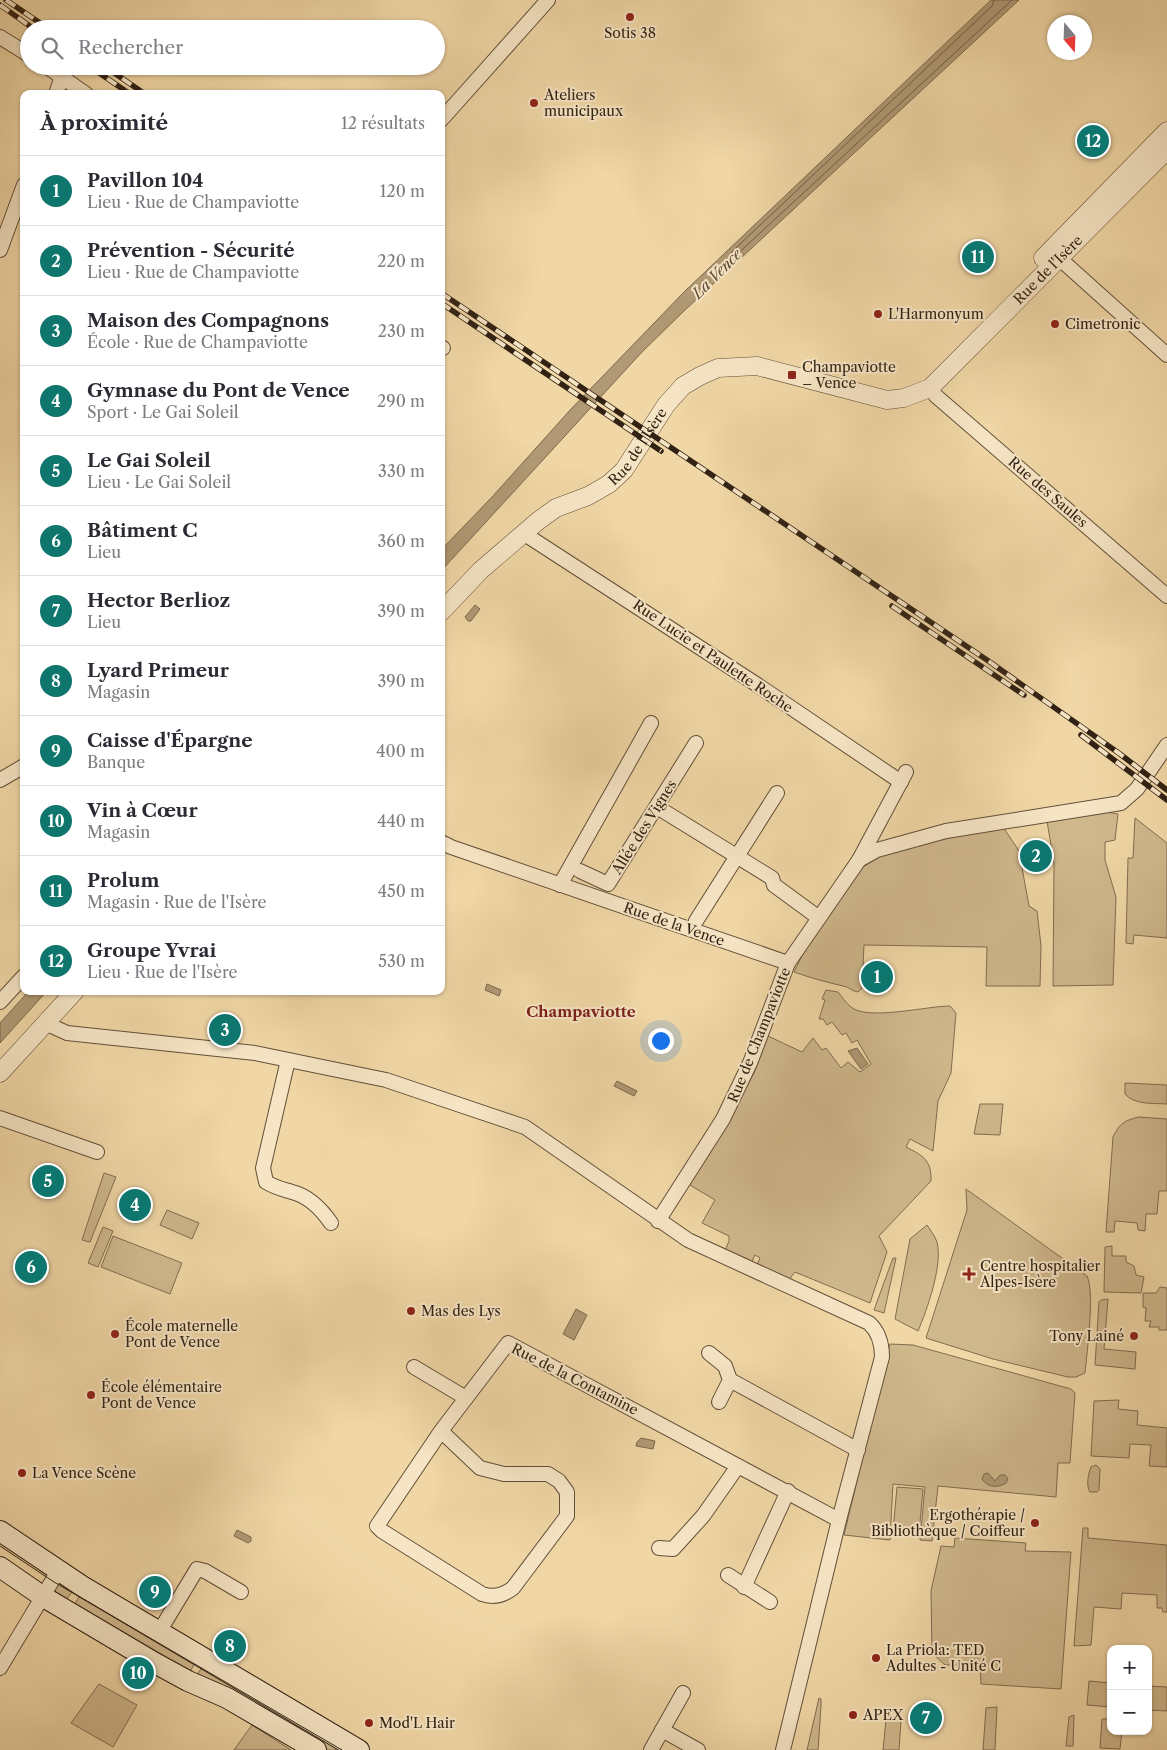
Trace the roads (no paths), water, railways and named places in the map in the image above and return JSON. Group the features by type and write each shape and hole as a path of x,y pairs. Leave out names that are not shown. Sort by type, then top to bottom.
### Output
{"main road":[{"path":"0,1531 58,1571 359,1750"},
{"path":"0,1567 42,1596 155,1663 188,1681 227,1698 316,1750"}],"street":[{"path":"445,116 548,0"},
{"path":"0,37 20,49"},
{"path":"57,90 62,76 81,90"},
{"name":"Rue de l'Isère","path":"931,379 1167,131"},
{"name":"Rue de l'Isère","path":"445,608 481,570 523,533 556,508 588,496 609,484 624,470 666,405 683,386 718,368 757,366 861,393 891,389 931,379 1059,258 1167,150"},
{"path":"0,250 20,196"},
{"path":"1059,258 1167,355"},
{"name":"Rue des Saules","path":"931,379 936,396 1167,596"},
{"name":"Rue Lucie et Paulette Roche","path":"523,533 903,777 859,860"},
{"path":"560,885 651,723"},
{"name":"Allée des Vignes","path":"580,871 608,884 696,743"},
{"name":"Rue de Champaviotte","path":"658,1221 723,1119 750,1063 788,963 859,860 877,850 946,831 1121,803 1137,789 1164,752"},
{"path":"0,780 20,768"},
{"path":"696,921 777,792"},
{"path":"657,806 772,878 774,885 819,918"},
{"name":"Rue de la Vence","path":"445,843 788,963"},
{"path":"0,1002 20,980"},
{"path":"0,1073 71,995"},
{"path":"45,1023 67,1033 255,1053 386,1080 525,1127 688,1240 723,1258 869,1323 875,1328 882,1346 882,1357 838,1520 783,1750"},
{"path":"288,1060 263,1168 266,1182 278,1190 301,1195 323,1212 331,1223"},
{"path":"0,1118 97,1152"},
{"name":"Rue de la Contamine","path":"441,1431 480,1468 504,1474 548,1474 559,1481 567,1492 567,1516 508,1592 490,1597 482,1594 377,1526 441,1431 508,1343 788,1491 838,1520"},
{"path":"709,1353 725,1366 730,1380 858,1450"},
{"path":"414,1367 466,1398"},
{"path":"719,1402 730,1380"},
{"path":"659,1548 673,1549 703,1516 738,1466"},
{"path":"744,1587 788,1491"},
{"path":"159,1632 198,1570 205,1570 241,1592"},
{"path":"0,1668 58,1571"},
{"path":"728,1574 744,1587 770,1602"},
{"path":"651,1750 683,1693"},
{"path":"662,1730 698,1750"}],"water":[{"name":"La Vence","path":"991,0 1019,0 642,352 445,567 445,546 571,409 685,291"},
{"path":"475,605 480,609 471,621 468,621 465,617"},
{"path":"487,984 501,990 499,996 485,990"},
{"path":"25,995 43,995 0,1043 0,1023"},
{"path":"857,1048 868,1064 861,1069 848,1051"},
{"path":"617,1081 637,1091 634,1096 614,1086"},
{"path":"576,1309 587,1315 574,1340 563,1334"},
{"path":"641,1438 655,1441 653,1449 636,1446"},
{"path":"988,1473 995,1481 1000,1475 1005,1475 1008,1479 1003,1485 990,1486 982,1479 984,1474"},
{"path":"237,1530 251,1537 251,1541 248,1543 234,1536"}],"tram line":[{"path":"0,1546 54,1582 342,1750"}],"railway":[{"path":"6,0 36,20"},
{"path":"0,5 21,20"},
{"path":"102,75 124,90"},
{"path":"117,75 139,90"},
{"path":"445,296 987,660 1120,754 1167,790"},
{"path":"445,306 661,451"},
{"path":"892,606 1024,695"},
{"path":"1081,735 1167,800"}],"place":[{"name":"Sotis 38","path":"630,17"},
{"name":"Ateliers municipaux","path":"534,103"},
{"name":"Groupe Yvrai","path":"1093,141"},
{"name":"Prolum","path":"978,257"},
{"name":"L'Harmonyum","path":"878,314"},
{"name":"Cimetronic","path":"1055,324"},
{"name":"Champaviotte – Vence","path":"792,375"},
{"name":"Prévention - Sécurité","path":"1036,856"},
{"name":"Pavillon 104","path":"877,977"},
{"name":"Maison des Compagnons","path":"225,1030"},
{"name":"Le Gai Soleil","path":"48,1181"},
{"name":"Gymnase du Pont de Vence","path":"135,1205"},
{"name":"Bâtiment C","path":"31,1267"},
{"name":"Centre hospitalier Alpes-Isère","path":"969,1274"},
{"name":"Mas des Lys","path":"411,1311"},
{"name":"École maternelle Pont de Vence","path":"115,1334"},
{"name":"Tony Lainé","path":"1134,1336"},
{"name":"École élémentaire Pont de Vence","path":"91,1395"},
{"name":"La Vence Scène","path":"22,1473"},
{"name":"Ergothérapie / Bibliothèque / Coiffeur","path":"1035,1523"},
{"name":"Caisse d'Épargne","path":"155,1592"},
{"name":"Lyard Primeur","path":"230,1646"},
{"name":"La Priola: TED Adultes - Unité C","path":"876,1658"},
{"name":"Vin à Cœur","path":"138,1673"},
{"name":"APEX","path":"853,1715"},
{"name":"Hector Berlioz","path":"926,1718"},
{"name":"Mod'L Hair","path":"369,1723"}],"district":[{"name":"Champaviotte","path":"581,1012"}]}
